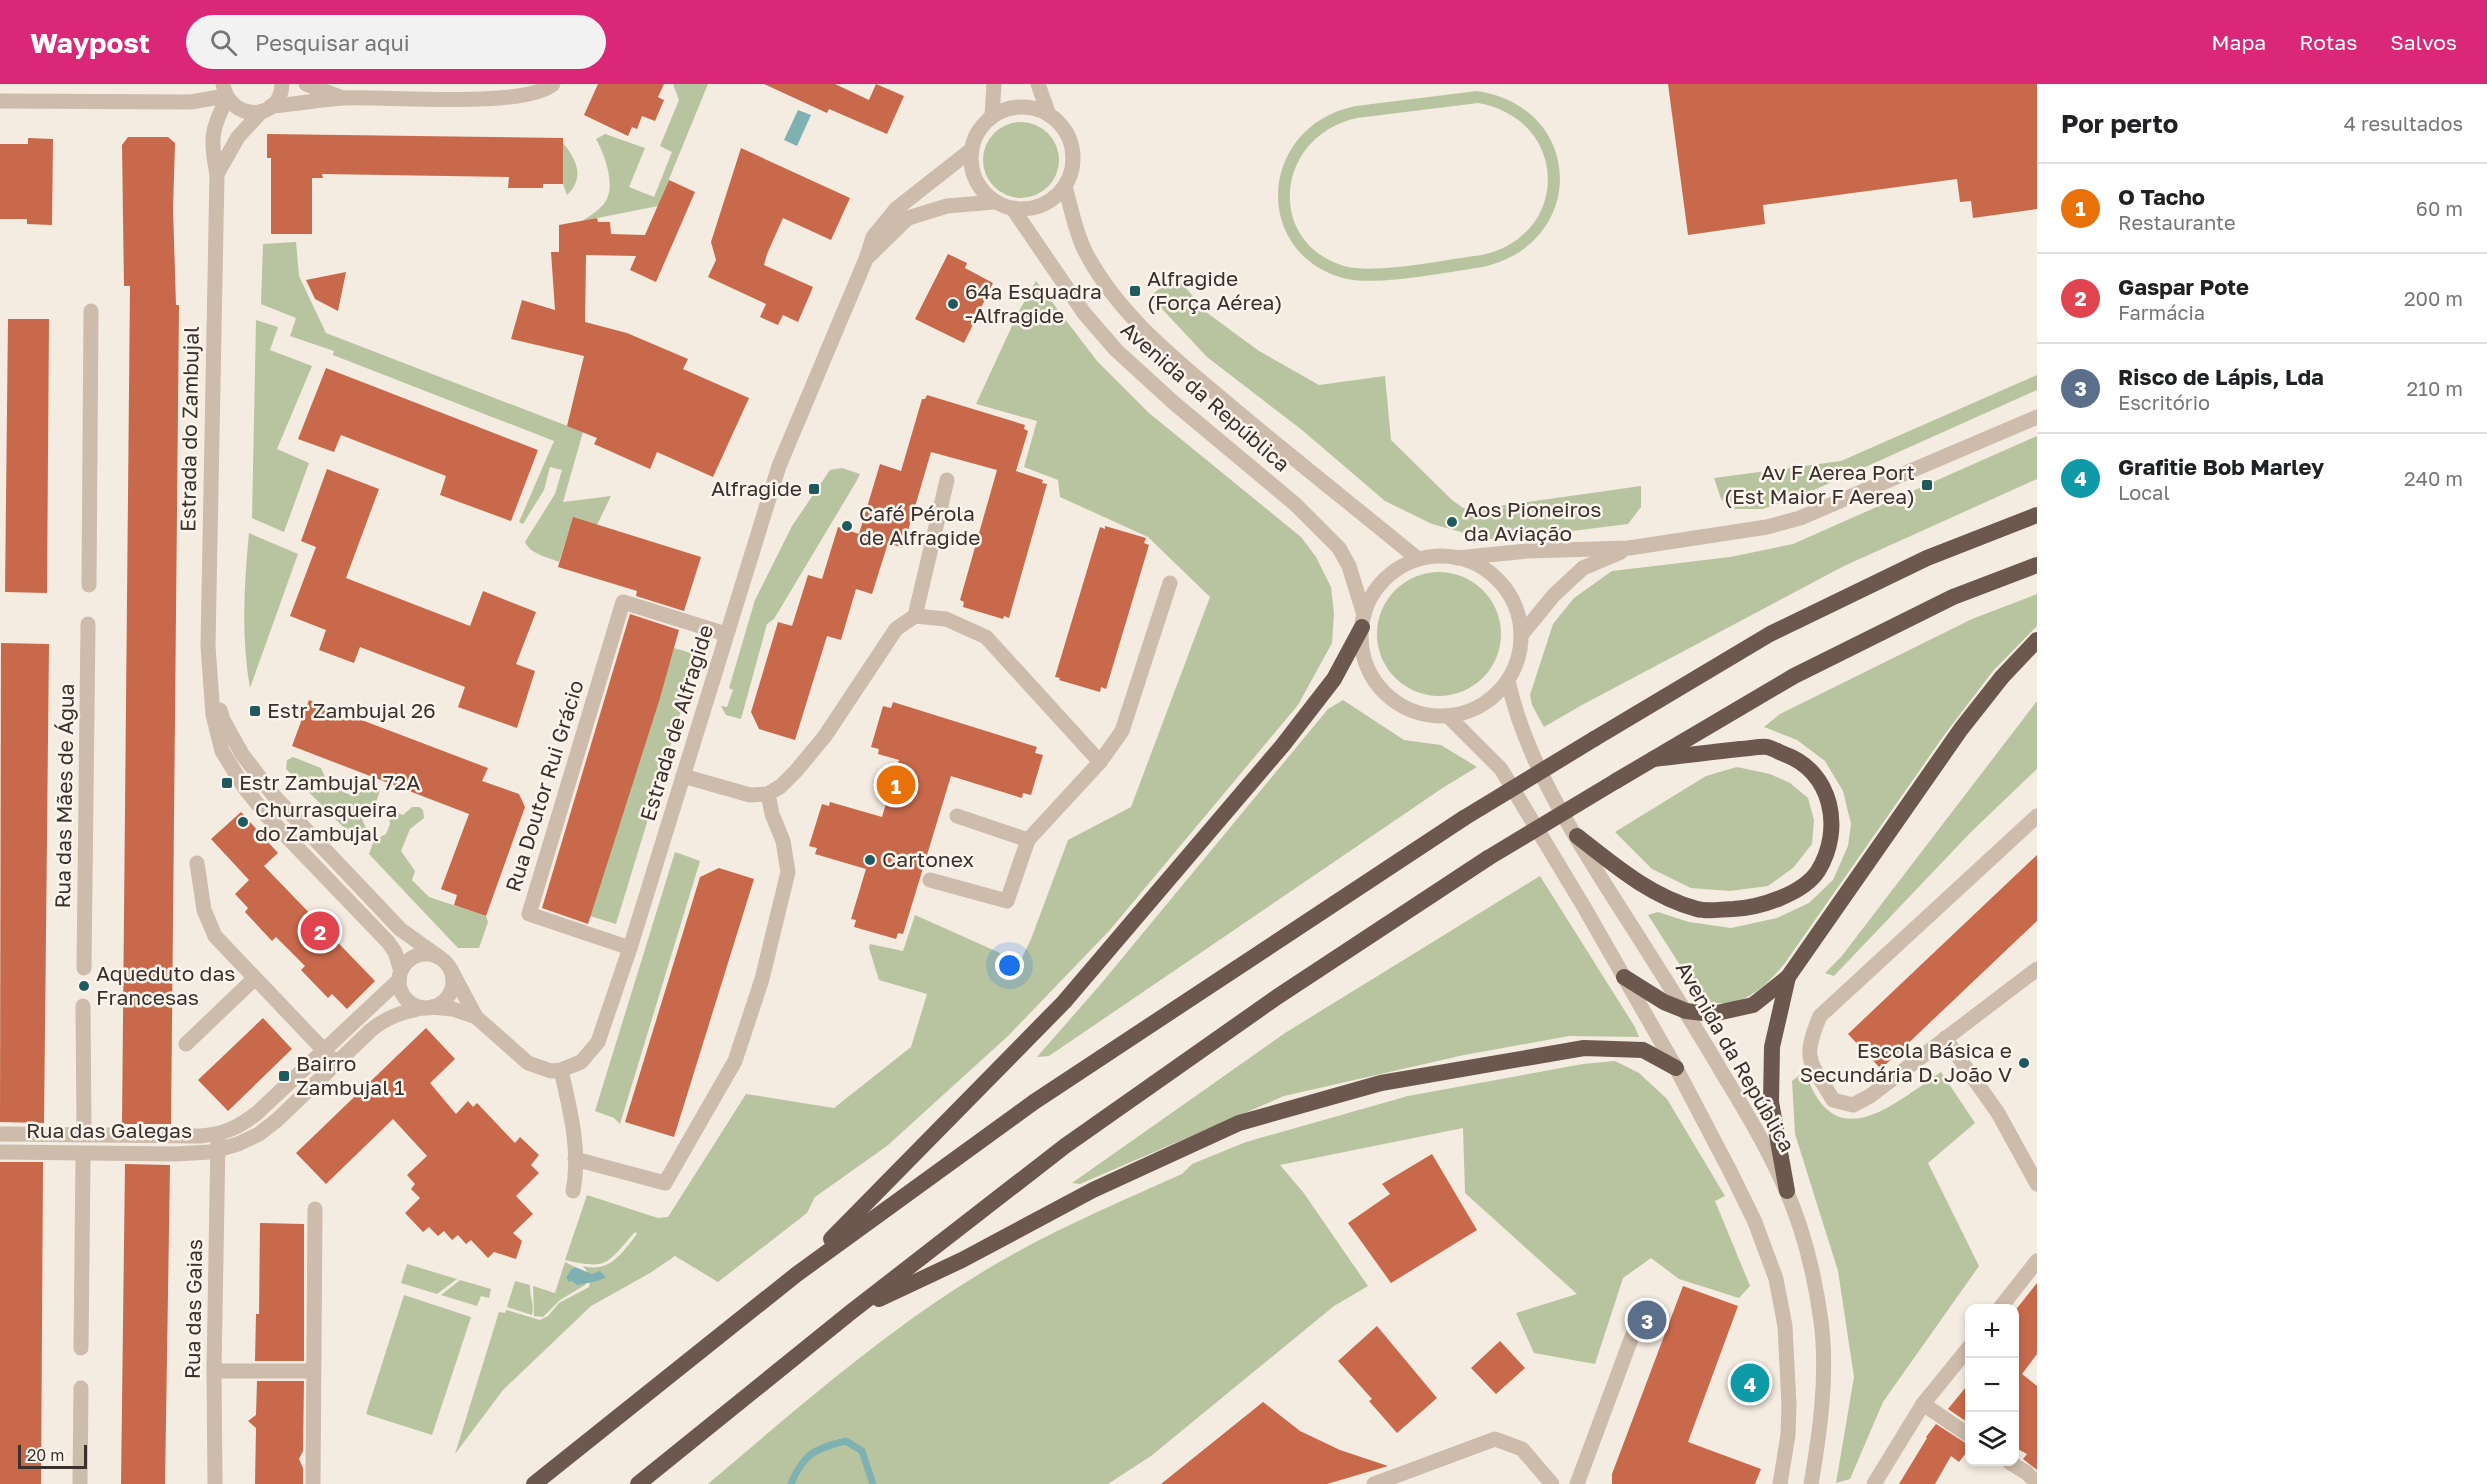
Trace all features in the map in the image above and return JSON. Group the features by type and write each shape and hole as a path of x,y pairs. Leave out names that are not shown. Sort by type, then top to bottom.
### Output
{"highway":[{"path":"534,1484 797,1274 1034,1102 1464,818 1770,634 1927,558 2037,515"},
{"path":"638,1484 851,1312 1065,1146 1277,997 1488,858 1794,676 1953,597 2037,565"},
{"path":"797,1274 1071,994 1283,745 1334,679 1363,621"},
{"path":"1624,977 1664,1002 1686,1011 1712,1014 1753,1005 1788,977 1961,729 2002,677 2037,640"},
{"path":"1576,836 1639,883 1662,897 1699,909 1748,908 1768,903 1793,891 1817,873 1828,849 1833,824 1828,798 1817,776 1799,759 1767,747 1653,759"},
{"path":"1787,1191 1771,1102 1772,1047 1788,977"},
{"path":"851,1312 962,1260 1093,1190 1239,1123 1382,1083 1584,1048 1643,1050 1676,1068"}],"street":[{"name":"Estrada do Zambujal","path":"217,174 238,137 278,98 282,84"},
{"path":"306,84 343,98"},
{"path":"0,101 191,102 225,93 241,111 251,113 343,98 498,98 528,95 553,84"},
{"path":"992,116 994,84"},
{"path":"1038,84 1049,115"},
{"name":"Estrada do Zambujal","path":"225,93 212,133 217,174 208,646 213,684 213,715 222,751 244,787 267,816 388,942 395,952 400,976"},
{"path":"1010,108 1030,108 1049,115 1064,128 1072,147 1072,167 1065,186 1051,200 1033,209 1013,209 994,202 979,188 971,170 971,150 978,131 992,116 1010,108"},
{"name":"Estrada de Alfragide","path":"561,1070 581,1062 598,1042 630,948 778,466 866,259 873,237 896,209 971,150"},
{"name":"Avenida da República","path":"1065,186 1078,235 1085,251 1108,287 1142,328 1195,377 1418,559"},
{"name":"Estrada de Alfragide","path":"866,259 908,218 947,206 994,202"},
{"name":"Avenida da República","path":"1013,209 1084,313 1116,350 1174,403 1295,504 1340,548 1349,566 1363,621 1362,651 1370,673 1384,692 1402,706 1424,714 1448,716 1471,711 1491,699 1508,681 1518,659 1522,634 1517,608 1503,584 1483,567 1458,558 1431,556 1400,567 1384,580 1372,596 1363,621"},
{"path":"89,585 91,311"},
{"path":"1458,558 1527,551 1629,548 1767,527 1800,518 2037,417"},
{"path":"915,616 947,480"},
{"path":"1522,634 1554,595 1582,568 1629,548"},
{"path":"930,880 1007,901 1028,840 1100,762 1122,731 1170,583"},
{"name":"Rua Doutor Rui Grácio","path":"630,948 529,914 622,602 726,634"},
{"path":"683,776 750,795 768,794 781,786 825,736 896,629 915,616 946,619 986,637 1100,762"},
{"name":"Rua das Mães de Água","path":"84,968 88,624"},
{"name":"Avenida da República","path":"1508,681 1515,711 1544,780 1576,836 1686,1011 1748,1116 1787,1191 1813,1271 1822,1324 1823,1387 1811,1484"},
{"name":"Estrada do Zambujal","path":"213,684 223,720 242,754 274,796 400,929 439,957"},
{"path":"1448,716 1501,769 1676,1068 1764,1243 1776,1279 1785,1326 1789,1405 1788,1435 1780,1484"},
{"path":"575,1159 665,1183 721,1088 735,1061 755,1000 788,872 783,841 772,814 768,794"},
{"path":"957,816 1028,840"},
{"path":"2037,816 1820,1016 1810,1039 1809,1059 1833,1100 1853,1105 1869,1096 2037,969"},
{"path":"197,863 204,910 215,936 336,1063"},
{"path":"218,1142 258,1113 400,976 412,958 430,954 439,957 451,970 476,1017 528,1063 550,1071 561,1070 573,1125 575,1159 573,1191"},
{"path":"218,1142 238,1144 259,1134 277,1120 371,1030 387,1018 405,1011 441,1004 452,989 451,970"},
{"path":"400,976 400,990 405,999 427,1008 453,1009 476,1017"},
{"path":"186,1044 255,978"},
{"path":"83,1006 84,1128"},
{"path":"1945,1038 1998,1113 2037,1184"},
{"name":"Rua das Galegas","path":"0,1134 218,1142"},
{"name":"Rua das Galegas","path":"0,1152 175,1154 218,1142"},
{"name":"Rua das Gaias","path":"215,1484 214,1371 218,1142"},
{"path":"81,1348 83,1159"},
{"path":"313,1484 315,1209"},
{"path":"2005,1304 2031,1281 2037,1261"},
{"path":"1577,1484 1643,1307"},
{"path":"1874,1484 1923,1404 1965,1352"},
{"path":"214,1371 313,1371"},
{"path":"80,1484 81,1388"},
{"path":"1923,1404 1965,1433"},
{"path":"1374,1484 1496,1439 1522,1449 1552,1484"},
{"path":"2016,1466 2037,1484"}],"green space":[{"path":"673,84 708,84 658,206 582,221 603,206 609,192 608,168 596,139 605,134 645,148 629,187 654,197 672,152 660,146 679,100"},
{"path":"1477,91 1513,102 1538,122 1554,147 1560,176 1556,205 1542,232 1517,253 1483,267 1431,275 1392,280 1357,280 1343,278 1313,264 1292,243 1281,217 1278,189 1285,162 1300,137 1324,118 1356,106","holes":["1478,103 1508,113 1530,131 1543,153 1548,178 1544,202 1532,225 1511,243 1482,255 1373,269 1344,266 1319,253 1301,235 1292,213 1290,190 1296,166 1309,145 1330,129 1357,118"]},
{"path":"1021,122 1036,125 1048,133 1056,145 1059,160 1056,175 1048,187 1036,195 1021,198 1006,195 994,187 986,175 983,160 986,145 994,133 1006,125"},
{"path":"563,143 577,169 576,182 567,195 563,184"},
{"path":"296,242 299,276 326,333 583,432 563,502 611,496 597,525 573,518 559,562 535,552 525,542 555,494 562,470 550,467 544,490 523,524 519,522 554,441 333,355 334,351 290,336 296,318 261,304 263,244"},
{"path":"1176,276 1206,312 1259,351 1319,385 1385,376 1391,440 1463,508 1477,509 1641,486 1641,507 1628,524 1516,538 1486,539 1432,524 1385,501 1302,430 1207,357 1150,296"},
{"path":"1036,281 1097,361 1149,413 1301,537 1316,557 1331,587 1334,613 1332,643 1298,705 1109,931 1008,1036 887,1146 815,1197 807,1213 718,1282 675,1256 650,1273 591,1306 503,1390 455,1454 499,1312 505,1313 506,1310 540,1320 548,1316 559,1303 589,1287 592,1274 588,1273 583,1266 601,1267 608,1264 637,1234 635,1232 606,1262 590,1264 565,1260 587,1195 658,1218 668,1217 746,1094 834,1108 911,1047 927,994 879,980 869,948 870,944 903,951 915,915 1020,962 1031,939 1068,840 1131,807 1210,597 1148,537 1060,497 1058,480 1024,467 1037,421 976,404 1018,313"},
{"path":"256,320 278,327 270,350 312,366 277,449 309,463 284,532 252,518"},
{"path":"2037,375 2037,390 1814,490 1763,509 1732,509 1721,499 1714,478 1841,461"},
{"path":"2037,436 2037,479 1844,566 1544,727 1532,705 1530,695 1553,624 1574,598 1612,571 1730,557 1793,544"},
{"path":"842,468 860,474 774,619 767,624 741,719 726,715 721,706 727,707 733,690 729,688 755,600 792,526 830,470"},
{"path":"249,533 298,554 250,688 245,650 244,611"},
{"path":"1439,572 1463,577 1483,590 1496,610 1501,634 1496,658 1483,678 1463,691 1439,696 1415,691 1395,678 1382,658 1377,634 1382,610 1395,590 1415,577"},
{"path":"2037,594 2037,626 1993,671 1945,734 1785,963 1767,983 1744,998 1724,1003 1703,1001 1648,915 1658,912 1689,922 1731,928 1777,918 1809,903 1833,880 1848,846 1851,824 1843,791 1825,761 1797,740 1764,727 1780,714 1972,619"},
{"path":"674,648 698,655 616,924 590,916"},
{"path":"1343,700 1404,740 1441,745 1477,767 1444,787 1049,1056 1037,1057 1100,985 1328,709"},
{"path":"2037,701 2037,769 1971,832 1834,976 1825,973 1841,957"},
{"path":"293,757 321,768 329,786 353,796 370,787 380,791 376,802 366,806 361,817 367,830 360,844 286,769 287,760"},
{"path":"1737,767 1770,774 1790,783 1808,798 1814,820 1812,844 1793,868 1768,886 1730,891 1691,888 1652,869 1615,832 1706,776"},
{"path":"412,807 419,807 423,810 424,818 410,829 401,851 415,871 412,880 429,897 486,916 488,922 479,948 458,948 369,854 374,840 386,834 390,824 388,810 403,815"},
{"path":"675,852 700,861 620,1124 614,1118 595,1111"},
{"path":"1540,876 1635,1027 1639,1037 1569,1036 1464,1055 1284,1096 1080,1184 1072,1183 1285,1033"},
{"path":"1615,1061 1639,1073 1667,1099 1725,1196 1715,1201 1750,1286 1739,1298 1679,1279 1651,1258 1623,1278 1595,1364 1534,1353 1516,1313 1577,1294 1465,1193 1463,1128 1280,1165 1303,1192 1368,1286 1334,1306 1151,1456 1108,1484 708,1484 857,1360 975,1276 1078,1221 1182,1174 1192,1164 1246,1142 1408,1096 1583,1064"},
{"path":"1805,1071 1817,1098 1832,1113 1848,1119 1865,1117 1884,1109 1941,1072 1975,1123 1928,1163 1979,1266 1883,1402 1850,1479 1836,1483 1854,1377 1838,1271 1795,1134 1792,1081"},
{"path":"565,1262 575,1267 566,1277 572,1281 586,1281 585,1285 560,1300 543,1317 534,1316 533,1286 555,1293"},
{"path":"407,1264 457,1279 437,1294 401,1283"},
{"path":"460,1280 491,1289 489,1298 481,1296 477,1306 441,1295"},
{"path":"515,1281 530,1285 532,1315 507,1307"},
{"path":"404,1295 471,1317 432,1435 366,1414"}],"water":[{"path":"798,110 811,115 797,146 784,140"},
{"path":"575,1267 592,1274 600,1271 606,1277 577,1285 572,1281 569,1282 566,1277"}],"building":[{"path":"598,84 664,84 658,97 664,100 655,121 642,116 637,129 632,127 628,136 584,115"},
{"path":"764,84 835,84 869,100 876,84 904,96 887,134 829,109 827,113"},
{"path":"1668,84 2037,84 2037,209 1973,218 1971,201 1960,202 1957,179 1763,205 1765,224 1688,235"},
{"path":"267,134 563,138 563,184 543,184 543,188 508,188 509,177 322,174 323,178 312,178 312,234 271,234 271,158 267,158"},
{"path":"128,137 168,137 175,143 173,209 176,305 179,305 171,1124 122,1124 130,286 124,286 122,145"},
{"path":"28,138 53,139 52,225 27,224 27,219 0,219 0,144 28,144"},
{"path":"741,148 850,198 831,240 783,218 767,254 764,265 813,287 798,322 783,315 778,325 760,317 766,304 708,277 716,260 711,242"},
{"path":"669,180 695,192 656,282 630,270 636,256 586,255 585,322 627,333 688,359 683,369 749,398 713,477 657,452 650,469 594,444 597,438 567,426 584,356 511,339 522,300 555,310 551,252 559,252 559,225 597,218 598,222 610,222 611,234 645,235"},
{"name":"64ª Esquadra -Alfragide","path":"948,254 967,263 965,268 993,283 964,343 915,319"},
{"path":"346,272 338,311 315,299 306,280"},
{"path":"8,319 49,319 47,593 5,592"},
{"path":"326,368 538,450 511,521 440,495 446,476 341,435 334,452 298,439"},
{"path":"927,395 1025,425 1024,429 1028,431 1016,471 1043,480 1042,483 1047,484 1009,618 1004,616 1003,619 963,607 964,602 960,600 997,470 931,452 903,548 888,543 872,594 856,589 841,640 827,636 795,740 759,729 751,712 778,622 792,626 808,575 822,579 838,527 859,534 880,464 901,471 922,399 925,399"},
{"path":"327,469 379,489 346,578 470,626 483,591 536,612 516,664 535,671 517,728 458,707 465,687 360,647 354,663 319,650 326,630 290,616 316,547 301,541"},
{"path":"573,517 701,557 684,611 636,596 637,591 558,567"},
{"path":"1105,526 1146,538 1144,543 1149,545 1106,689 1101,687 1100,692 1055,677 1100,527 1105,529"},
{"path":"630,614 679,630 660,698 588,924 542,908"},
{"path":"1,643 49,644 44,1123 0,1122"},
{"path":"309,700 488,768 482,781 519,794 525,807 486,916 454,905 457,895 441,889 469,814 292,746"},
{"path":"893,702 1037,747 1035,753 1043,755 1031,795 1023,793 1022,798 951,776 903,934 898,933 896,939 854,927 856,920 851,919 866,869 815,854 817,848 809,846 822,804 829,806 830,802 882,817 899,760 878,754 879,749 871,747 883,706 891,708"},
{"path":"241,812 278,853 264,866 375,981 347,1009 332,994 328,998 301,970 305,966 276,937 272,941 245,912 248,908 235,894 249,880 211,839"},
{"path":"2037,855 2037,921 1881,1069 1848,1034"},
{"path":"719,868 754,879 674,1137 625,1122 700,877"},
{"path":"263,1018 292,1049 228,1111 198,1080"},
{"path":"426,1028 455,1059 430,1083 456,1114 468,1101 473,1107 477,1103 515,1143 520,1137 539,1155 531,1165 539,1173 516,1196 533,1214 513,1233 522,1241 516,1259 494,1252 488,1258 471,1240 466,1244 458,1235 452,1240 444,1231 438,1236 429,1227 423,1232 405,1213 420,1198 411,1189 415,1184 407,1175 427,1156 393,1119 326,1184 296,1153"},
{"path":"1432,1154 1477,1230 1391,1283 1348,1223 1390,1194 1382,1184"},
{"path":"0,1162 43,1162 41,1484 0,1484"},
{"path":"125,1164 170,1165 165,1484 121,1484"},
{"path":"260,1223 304,1224 304,1361 255,1361 256,1314 259,1314"},
{"path":"2037,1283 2037,1354 2022,1374 2037,1386 2037,1470 2023,1459 2027,1454 2019,1450 2019,1306"},
{"path":"1683,1286 1738,1306 1688,1442 1761,1469 1755,1484 1612,1484 1612,1474"},
{"path":"1377,1326 1437,1398 1397,1433 1369,1401 1372,1399 1338,1361"},
{"path":"1500,1341 1525,1368 1496,1394 1471,1368"},
{"path":"257,1381 304,1381 303,1451 299,1459 303,1468 303,1484 255,1484 256,1428 248,1421 256,1415"},
{"path":"1965,1388 1965,1421 1948,1409"},
{"path":"1263,1402 1300,1431 1340,1450 1388,1466 1327,1484 1161,1484"},
{"path":"1936,1424 1965,1443 1965,1454 1959,1462 1951,1456 1935,1484 1899,1484 1927,1438"}],"waterway":[{"path":"791,1484 801,1465 811,1454 846,1441 862,1451 873,1484"}],"place":[{"name":"Alfragide (Força Aérea)","path":"1135,291"},
{"name":"64ª Esquadra -Alfragide","path":"953,304"},
{"name":"Av F Aerea Port (Est Maior F Aerea)","path":"1927,485"},
{"name":"Alfragide","path":"814,489"},
{"name":"Aos Pioneiros da Aviação","path":"1452,522"},
{"name":"Café Pérola de Alfragide","path":"847,526"},
{"name":"Estr Zambujal 26","path":"255,711"},
{"name":"Estr Zambujal 72A","path":"227,783"},
{"name":"O Tacho","path":"896,785"},
{"name":"Churrasqueira do Zambujal","path":"243,822"},
{"name":"Cartonex","path":"870,860"},
{"name":"Gaspar Pote","path":"320,931"},
{"name":"Aqueduto das Francesas","path":"84,986"},
{"name":"Escola Básica e Secundária D. João V","path":"2024,1063"},
{"name":"Bairro Zambujal 1","path":"284,1076"},
{"name":"Risco de Lápis, Lda","path":"1647,1320"},
{"name":"Grafitie Bob Marley","path":"1750,1383"}]}
